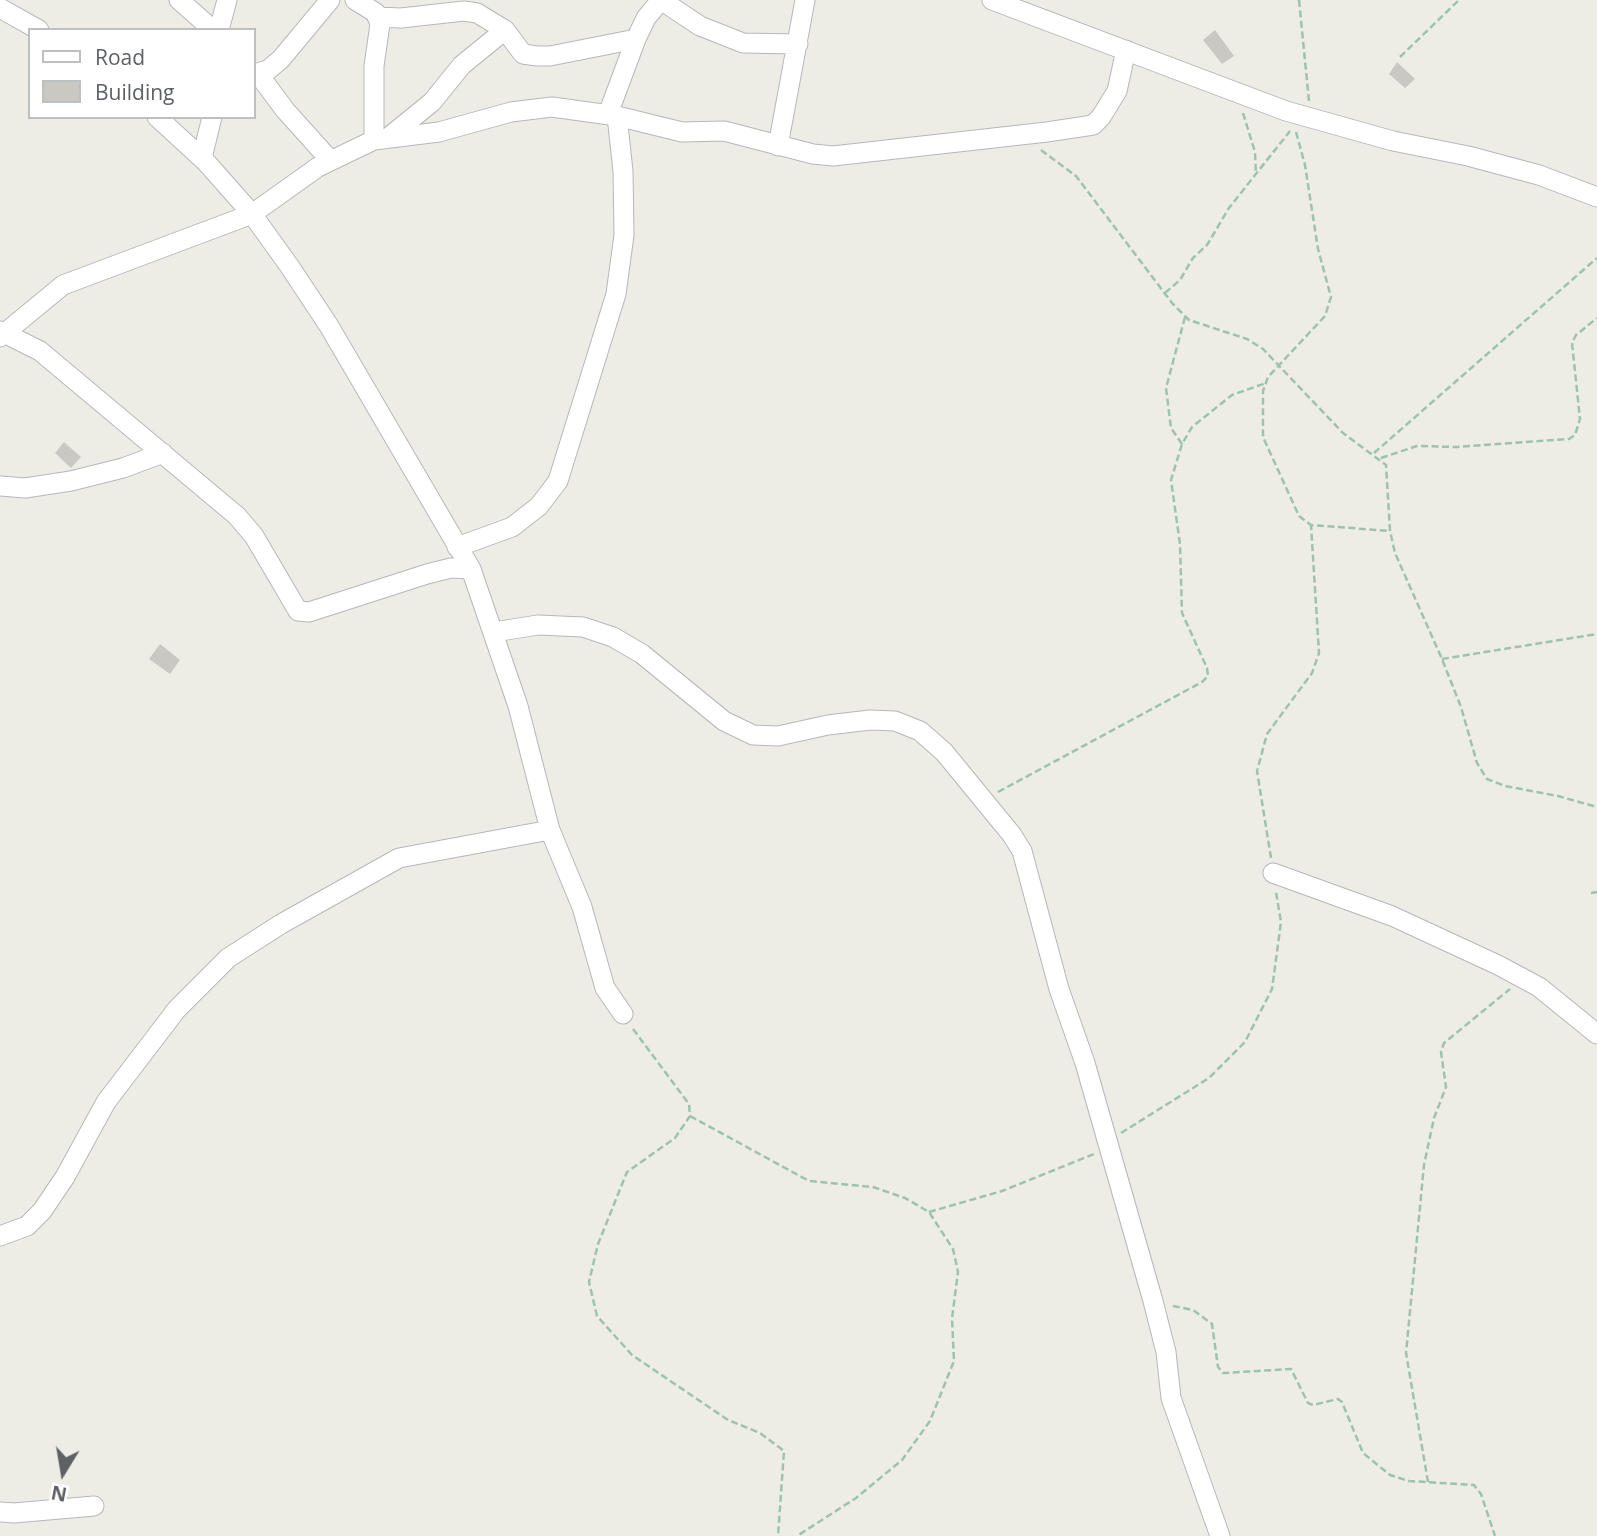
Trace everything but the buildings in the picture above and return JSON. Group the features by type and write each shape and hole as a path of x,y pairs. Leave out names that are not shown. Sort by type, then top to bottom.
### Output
{"street":[{"path":"180,0 211,28"},
{"path":"220,28 227,0"},
{"path":"330,0 281,59 257,74 330,160"},
{"path":"355,0 377,17 380,28 374,66 381,139"},
{"path":"457,547 512,527 539,506 558,481 616,293 624,235 623,171 612,115 636,39 646,18 661,0 700,26 743,43 797,44"},
{"path":"778,146 806,0"},
{"path":"992,0 1311,118 1538,175 1597,197"},
{"path":"0,8 35,28"},
{"path":"377,17 403,9 477,13 505,30 523,54 537,56 636,39"},
{"path":"471,569 451,568 309,612 298,611 254,536 237,516 40,351 2,334 63,285 252,214 330,160 381,139 432,102 462,65 505,30"},
{"path":"381,139 439,132 534,108 580,109 682,132 724,131 778,146 833,156 1093,125 1105,114 1117,91 1126,50"},
{"path":"159,119 202,158 252,214 330,326 471,569 519,706 550,830 582,907 605,988 623,1014"},
{"path":"202,158 212,119"},
{"path":"0,486 25,488 71,481 123,468 163,453"},
{"path":"494,632 538,625 583,628 613,637 642,654 724,721 753,734 778,736 838,724 870,720 895,721 920,731 944,751 1022,851 1059,989 1085,1063 1153,1301 1168,1365 1171,1398 1220,1536"},
{"path":"0,1236 27,1226 42,1211 65,1177 106,1102 177,1009 228,958 281,924 399,858 550,830"},
{"path":"1273,873 1392,916 1523,978 1539,986 1597,1034"},
{"path":"0,1512 94,1506"}],"path":[{"path":"1299,0 1311,118"},
{"path":"1400,57 1459,0"},
{"path":"1235,91 1253,139 1256,175"},
{"path":"1165,293 1180,280 1193,258 1208,245 1219,223 1295,126 1305,166 1318,249 1331,297 1325,317 1279,364 1266,383 1261,413 1263,437 1298,516 1311,525 1390,531"},
{"path":"1015,134 1076,176 1185,316 1221,332 1247,339 1279,364 1343,433 1381,458 1388,472 1390,531 1404,575 1461,707 1477,763 1487,779 1505,786 1549,793 1597,807"},
{"path":"1374,453 1597,258"},
{"path":"1182,444 1171,428 1166,388 1185,316"},
{"path":"1381,458 1417,446 1457,447 1569,439 1575,435 1580,419 1572,344 1576,335 1597,318"},
{"path":"983,800 1202,682 1208,676 1207,668 1182,613 1180,544 1171,480 1182,444 1192,426 1227,399 1266,383"},
{"path":"929,1212 1091,1158 1145,1115 1209,1078 1245,1042 1272,989 1278,961 1281,922 1257,771 1267,734 1312,673 1319,653 1311,525"},
{"path":"1442,659 1597,634"},
{"path":"1591,893 1597,892"},
{"path":"1428,1482 1406,1353 1424,1164 1446,1087 1441,1052 1444,1043 1523,978"},
{"path":"623,1014 689,1104 690,1116 675,1138 627,1172 598,1244 589,1282 597,1316 632,1354 728,1420 760,1433 784,1451 778,1536"},
{"path":"690,1116 809,1181 873,1187 929,1212 953,1249 958,1272 952,1318 954,1360 930,1421 902,1460 856,1498 797,1536"},
{"path":"1153,1301 1166,1306 1184,1306 1212,1324 1218,1367 1223,1373 1291,1369 1308,1403 1313,1405 1338,1399 1342,1402 1363,1453 1375,1465 1409,1481 1474,1485 1481,1494 1495,1536"}]}
